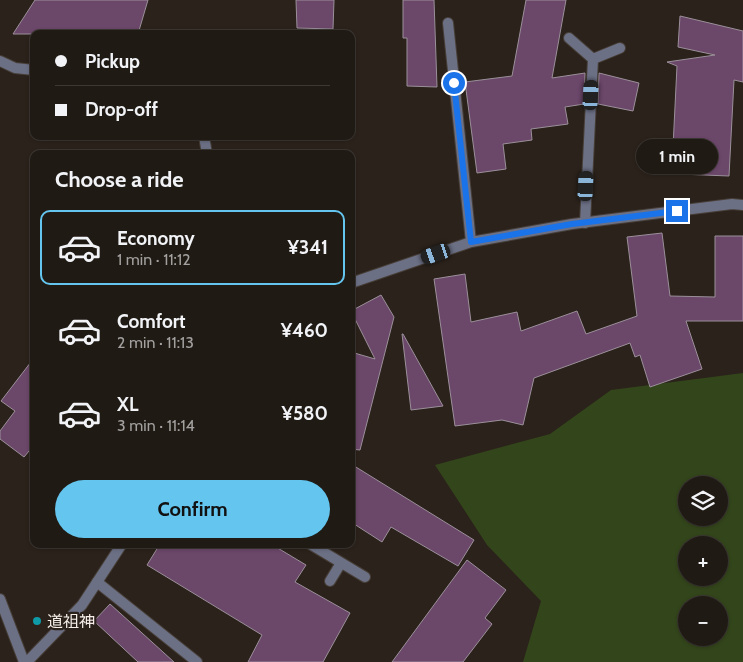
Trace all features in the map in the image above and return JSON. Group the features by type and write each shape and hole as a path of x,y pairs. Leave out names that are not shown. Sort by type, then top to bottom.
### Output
{"street":[{"path":"448,23 471,242"},
{"path":"569,38 593,59"},
{"path":"593,59 620,48"},
{"path":"585,223 593,59"},
{"path":"0,61 16,68 30,70"},
{"path":"355,282 471,242 585,223 732,204 743,205"},
{"path":"0,599 25,662 82,605 119,548"},
{"path":"317,548 365,577"},
{"path":"330,581 341,563"},
{"path":"97,582 196,662"}],"green space":[{"path":"743,373 743,662 523,662 541,601 487,545 435,465 550,434 611,390"}],"building":[{"path":"35,0 148,0 139,30 30,30 30,34 13,34"},
{"path":"296,0 334,0 333,29 297,28"},
{"path":"403,0 434,0 437,87 407,86 407,38 403,38"},
{"path":"526,0 566,0 552,78 585,73 584,104 565,107 568,124 531,129 532,140 503,144 506,169 477,173 465,82 512,76"},
{"path":"680,16 743,31 743,82 734,80 729,176 679,174 680,147 673,147 677,66 667,62 715,55 678,47"},
{"path":"599,73 639,83 633,111 598,104"},
{"path":"662,233 670,296 715,297 715,236 743,236 743,321 686,321 702,369 650,387 640,355 635,357 630,343 534,378 523,425 502,420 455,426 434,279 465,274 471,322 517,312 521,331 577,311 586,334 637,316 627,237"},
{"path":"381,295 394,317 360,450 355,449 355,353 375,359 355,319 355,309"},
{"path":"403,334 443,406 411,410"},
{"path":"30,363 30,450 24,457 0,439 0,431 15,411 1,401"},
{"path":"355,466 474,540 458,566 391,527 382,542 355,525"},
{"path":"158,548 278,548 306,565 295,582 350,613 323,662 248,662 262,635 147,565"},
{"path":"467,560 506,590 485,618 492,624 463,662 392,662"},
{"path":"110,604 174,662 138,662 94,621"}],"place":[{"name":"道祖神","path":"37,621"}],"route":[{"path":"454,83 471,242 572,224 677,211"}]}
